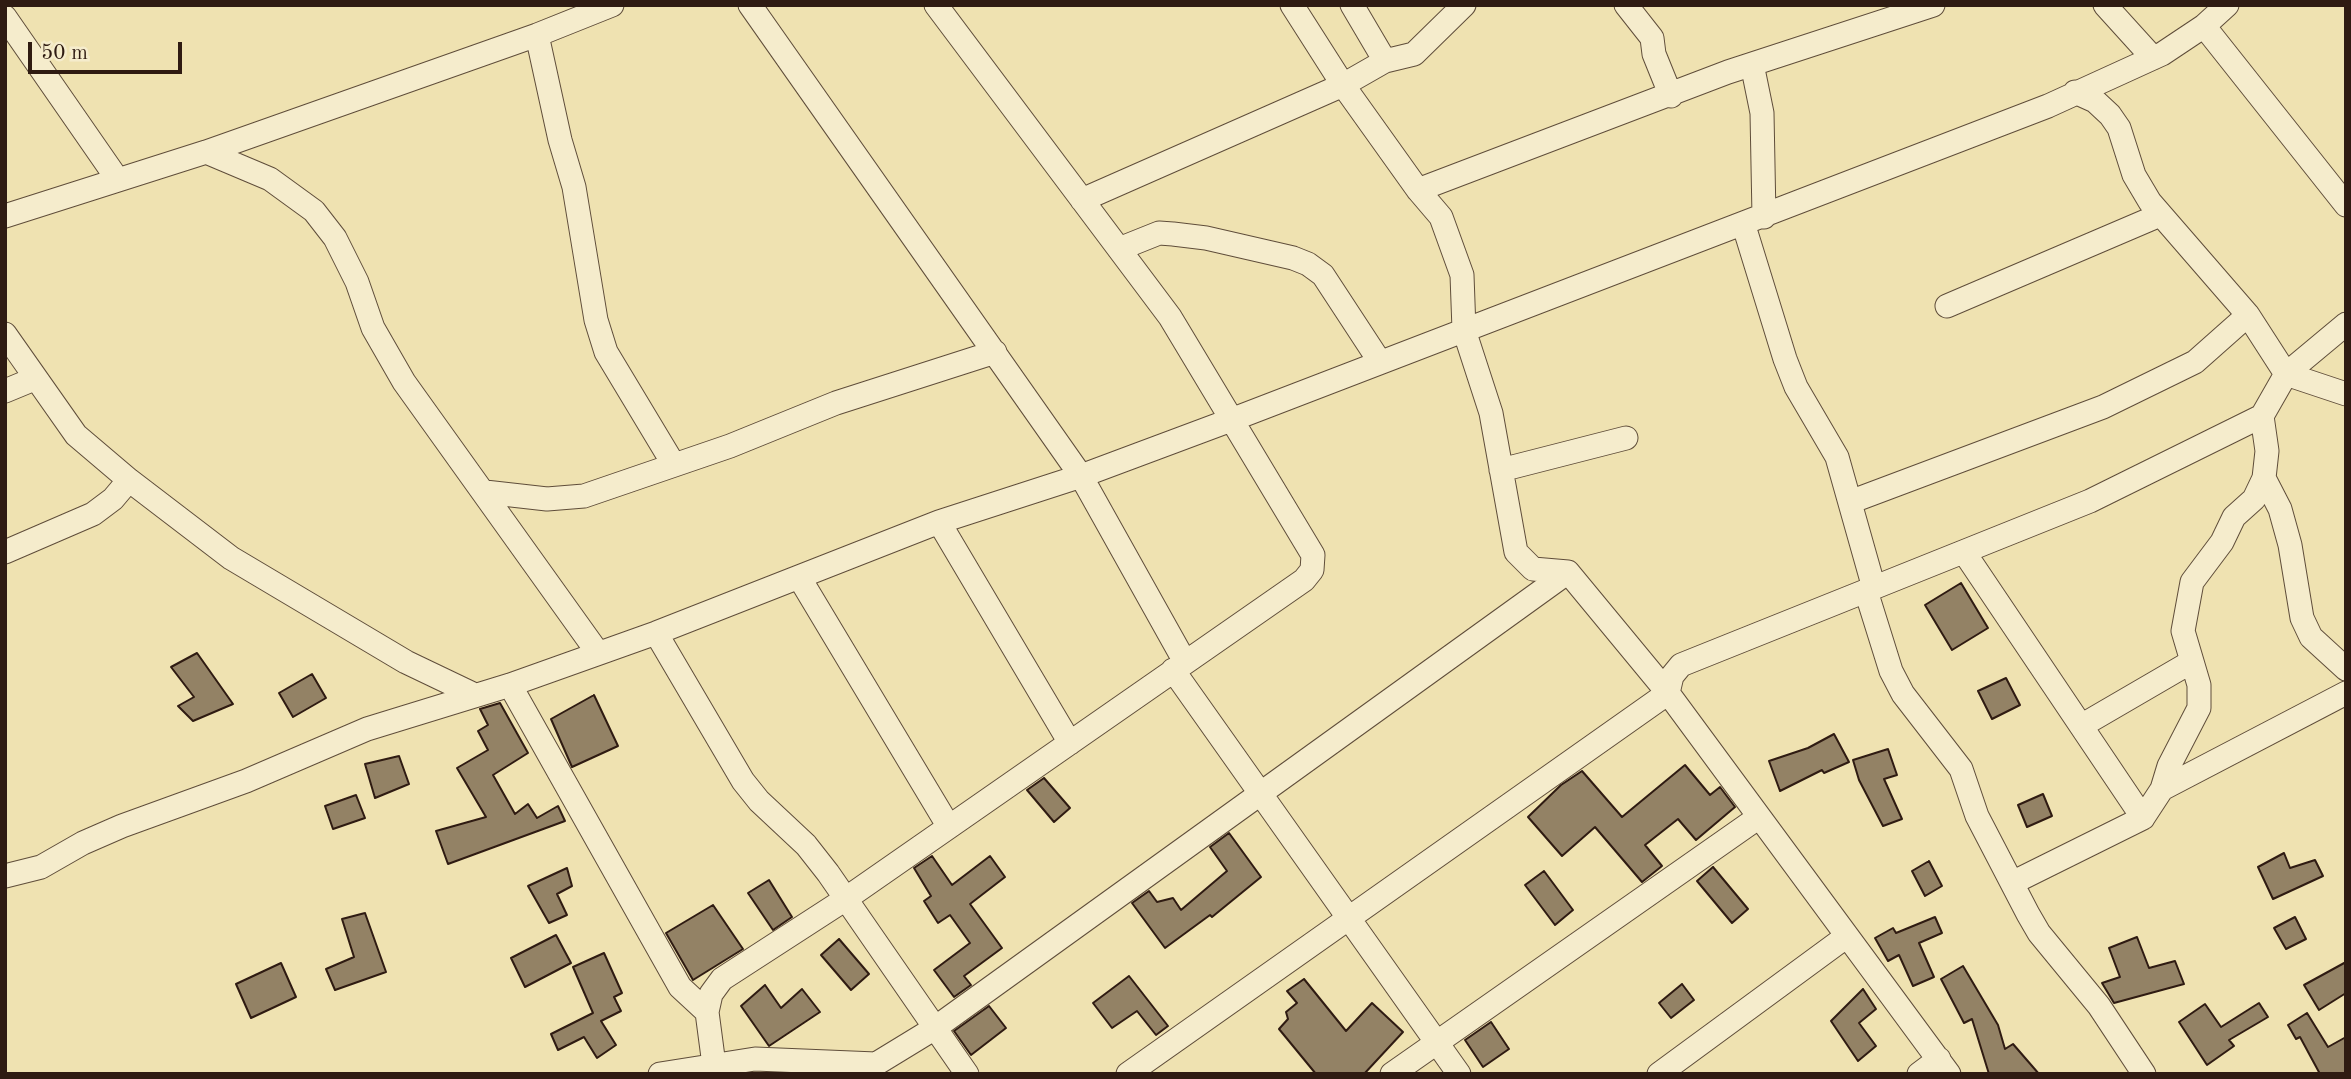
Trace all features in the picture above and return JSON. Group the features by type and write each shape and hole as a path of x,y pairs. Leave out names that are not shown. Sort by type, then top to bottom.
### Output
{"street":[{"path":"5,216 206,152 537,35 612,5"},
{"path":"750,5 1081,476 1179,666 1261,795 1460,1074"},
{"path":"713,1065 707,1012 711,994 722,979 844,900 1304,580 1312,570 1312,555 1170,317 936,5"},
{"path":"1352,5 1385,61"},
{"path":"1082,200 1343,85 1385,61 1414,54 1464,5"},
{"path":"1626,5 1652,38 1654,54 1671,96"},
{"path":"1418,190 1671,96 1877,15 1933,5"},
{"path":"2105,5 2153,58"},
{"path":"5,876 41,867 102,834 246,781 367,729 510,685 656,633 939,522 1081,476 2048,107 2075,92 2153,58 2204,26 2227,5"},
{"path":"1303,9 1343,85 1418,190 1441,217 1462,275 1466,304 1464,330 1491,413 1516,552 1533,569 1567,572 1668,693 1944,1067 1919,1074"},
{"path":"5,17 118,180"},
{"path":"2204,26 2339,182 2346,205"},
{"path":"537,35 560,140 574,187 596,320 606,352 674,465"},
{"path":"1752,64 1762,113 1754,221 1785,359 1796,387 1837,457 1891,671 1903,694 1954,758 1977,816 2039,933 2076,975 2144,1074"},
{"path":"2075,92 2095,101 2110,115 2119,128 2134,175 2161,215 2248,315 2286,374 2346,394"},
{"path":"206,152 270,179 314,211 335,239 358,282 373,328 404,382 598,653"},
{"path":"1947,306 2161,215"},
{"path":"1119,249 1159,233 1166,233 1206,238 1301,261 1323,275 1380,362"},
{"path":"1850,502 2103,407 2195,362 2248,315"},
{"path":"1128,1074 1668,693 1672,676 1681,665 2090,501 2262,416 2286,374 2346,324"},
{"path":"5,334 34,379 76,435 129,480 231,558 406,662 475,695"},
{"path":"485,492 567,500 674,465 836,403 995,352"},
{"path":"5,391 34,379"},
{"path":"2012,883 2143,818 2162,789 2169,765 2199,708 2199,685 2183,631 2192,582 2222,542 2234,517 2254,499 2264,478 2267,451 2262,416"},
{"path":"1501,470 1626,438"},
{"path":"2264,478 2280,509 2290,545 2302,618 2311,637 2346,669"},
{"path":"5,552 93,514 113,499 129,480"},
{"path":"939,522 1070,743"},
{"path":"1964,552 2143,818"},
{"path":"660,1074 755,1059 870,1069 935,1028 1567,572"},
{"path":"799,577 949,827"},
{"path":"656,633 743,780 759,801 806,845 967,1074"},
{"path":"2081,726 2191,662"},
{"path":"510,685 680,987 707,1012"},
{"path":"2162,789 2346,693"},
{"path":"1392,1074 1759,817"},
{"path":"1659,1074 1847,936"}],"building":[{"path":"1961,583 1988,628 1952,650 1925,605"},
{"path":"197,653 233,704 193,721 178,706 194,697 171,667"},
{"path":"312,674 326,698 293,717 279,693"},
{"path":"2006,678 2020,705 1992,719 1978,691"},
{"path":"594,695 618,746 572,767 551,719"},
{"path":"500,703 528,753 493,775 515,814 528,804 537,818 558,806 565,821 448,864 436,831 486,817 457,768 488,750 478,731 488,725 480,709"},
{"path":"1834,734 1849,762 1824,773 1822,770 1780,791 1769,761 1808,748"},
{"path":"1888,749 1897,775 1884,779 1902,819 1883,826 1859,780 1853,760"},
{"path":"399,756 409,784 375,798 365,764"},
{"path":"1685,765 1710,795 1720,787 1735,807 1696,840 1678,819 1645,845 1662,866 1642,882 1595,827 1562,856 1528,817 1561,785 1582,771 1622,817"},
{"path":"1044,778 1070,808 1054,822 1027,790"},
{"path":"2043,794 2052,816 2027,827 2018,805"},
{"path":"356,795 365,818 333,829 325,806"},
{"path":"1229,833 1261,877 1212,917 1210,915 1165,948 1132,903 1149,891 1157,902 1173,898 1181,910 1227,871 1210,847"},
{"path":"2284,853 2290,868 2315,860 2323,876 2273,899 2258,867"},
{"path":"932,856 952,885 990,856 1005,877 970,904 1002,948 964,976 971,985 954,997 934,970 970,943 950,915 938,923 924,901 931,896 914,868"},
{"path":"1929,861 1942,886 1925,896 1912,871"},
{"path":"1713,867 1748,909 1732,923 1697,881"},
{"path":"567,868 572,886 557,894 567,915 549,923 528,886"},
{"path":"1544,871 1573,910 1555,925 1525,885"},
{"path":"769,880 792,917 773,930 748,893"},
{"path":"713,905 743,949 693,980 666,933"},
{"path":"365,913 386,972 335,990 326,969 354,957 342,919"},
{"path":"1935,917 1942,933 1919,943 1934,977 1913,986 1899,955 1888,961 1875,938 1893,928 1896,933"},
{"path":"2295,917 2306,939 2286,949 2274,928"},
{"path":"556,935 571,963 525,987 511,958"},
{"path":"2137,937 2149,968 2175,961 2184,984 2114,1003 2102,983 2120,977 2109,948"},
{"path":"839,939 869,974 851,990 821,955"},
{"path":"604,953 622,993 614,997 621,1011 601,1021 616,1045 597,1058 584,1037 558,1050 551,1034 593,1013 573,967"},
{"path":"2346,962 2346,993 2319,1010 2304,985"},
{"path":"281,963 296,997 251,1018 236,984"},
{"path":"1963,966 1998,1025 2005,1049 2013,1044 2039,1074 1989,1074 1972,1019 1964,1023 1941,979"},
{"path":"1129,976 1168,1026 1156,1035 1137,1011 1112,1028 1093,1003"},
{"path":"1304,979 1346,1031 1372,1003 1403,1032 1364,1074 1316,1074 1279,1029 1288,1019 1286,1012 1297,1003 1287,991"},
{"path":"1682,984 1694,1000 1671,1018 1659,1003"},
{"path":"765,985 781,1008 802,989 820,1012 769,1046 741,1006"},
{"path":"1863,989 1876,1009 1859,1023 1876,1046 1858,1061 1831,1021"},
{"path":"2259,1003 2268,1017 2229,1040 2234,1046 2207,1065 2179,1022 2205,1004 2221,1027"},
{"path":"989,1006 1006,1028 971,1055 954,1031"},
{"path":"2307,1013 2328,1047 2346,1037 2346,1074 2320,1074 2300,1037 2296,1039 2288,1025"},
{"path":"1491,1022 1509,1049 1483,1067 1465,1040"}]}
